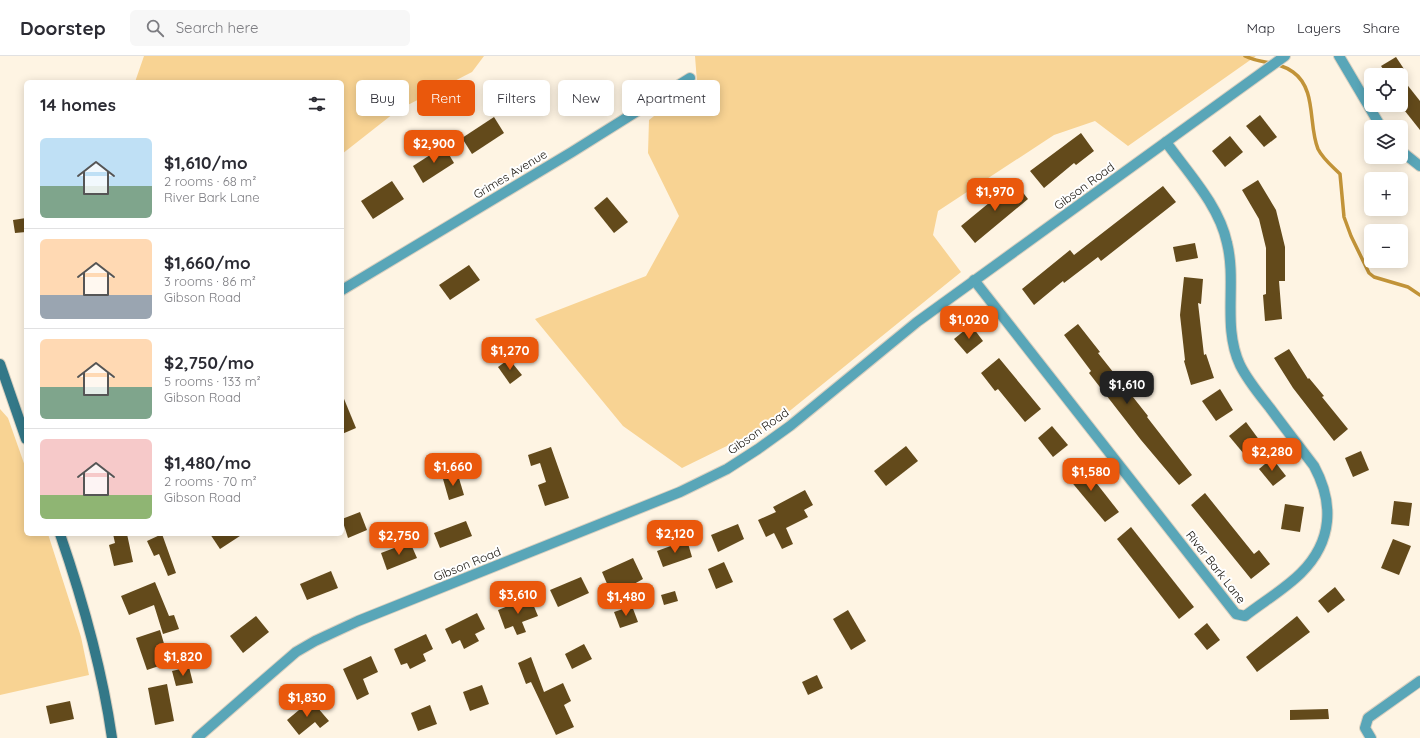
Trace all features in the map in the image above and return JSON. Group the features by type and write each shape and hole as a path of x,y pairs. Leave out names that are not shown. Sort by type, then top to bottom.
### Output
{"street":[{"name":"Gibson Road","path":"197,738 296,652 315,641 358,621 673,495 727,469 790,426 917,322 1286,56"},
{"path":"1339,56 1377,120"},
{"name":"Grimes Avenue","path":"344,289 578,148 690,78"},
{"name":"River Bark Lane","path":"974,280 1236,614 1245,616 1300,574 1311,563 1324,536 1328,520 1326,494 1314,466 1250,382 1240,366 1230,328 1230,260 1222,224 1213,208 1166,142"},
{"path":"1408,157 1420,166"},
{"path":"0,364 2,378 24,434"},
{"path":"61,536 86,610 102,680 112,738"},
{"path":"1372,738 1365,728 1368,718 1420,681"}],"shaded area":[{"path":"144,56 484,56 472,72 456,80 417,80 417,100 409,104 409,80 356,80 356,116 390,116 344,152 344,80 136,80"},
{"path":"695,56 1256,56 1128,146 1095,121 1054,135 938,211 933,235 961,272 776,422 682,468 623,426 535,319 646,276 679,216 648,153 649,120 654,116 720,116 720,80 697,80"},
{"path":"0,409 8,418 24,463 24,536 49,536 81,637 89,675 0,695"}],"building":[{"path":"1396,57 1403,68 1382,68 1381,66"},
{"path":"1408,86 1420,101 1420,130 1406,112 1408,112"},
{"path":"1260,115 1277,137 1264,147 1246,126"},
{"path":"494,117 504,133 472,154 462,138"},
{"path":"1081,133 1094,151 1076,165 1074,163 1044,188 1030,171"},
{"path":"1230,136 1243,152 1225,167 1212,151"},
{"path":"444,146 454,163 423,183 413,166"},
{"path":"1013,180 1028,199 975,243 961,226 995,198 993,196"},
{"path":"1258,180 1276,210 1285,247 1285,281 1279,281 1282,319 1265,321 1263,295 1266,294 1266,248 1259,219 1242,190"},
{"path":"392,181 404,199 373,219 361,201"},
{"path":"1163,186 1176,202 1101,261 1098,257 1064,283 1063,281 1034,305 1022,289 1070,250 1074,255"},
{"path":"607,197 628,222 614,233 594,208"},
{"path":"24,218 24,232 15,233 13,220"},
{"path":"1195,243 1198,258 1176,262 1173,247"},
{"path":"469,265 480,280 450,300 439,285"},
{"path":"1184,277 1203,279 1201,304 1198,303 1204,355 1206,354 1214,378 1191,385 1184,361 1180,315"},
{"path":"1078,324 1100,352 1098,353 1192,475 1179,485 1141,440 1089,373 1091,371 1064,335"},
{"path":"971,325 983,341 967,354 954,339"},
{"path":"1289,349 1308,379 1309,378 1324,396 1322,397 1348,429 1334,441 1293,388 1274,358"},
{"path":"999,358 1041,409 1025,422 998,389 995,391 981,373"},
{"path":"509,359 522,375 510,384 498,367"},
{"path":"1220,389 1233,410 1216,421 1202,401"},
{"path":"344,399 356,428 344,433"},
{"path":"1246,422 1260,441 1244,454 1229,436"},
{"path":"1052,426 1068,445 1053,457 1038,438"},
{"path":"906,446 918,461 886,486 874,471"},
{"path":"551,447 569,498 545,506 538,485 546,482 540,463 531,466 528,455"},
{"path":"1361,451 1369,470 1353,477 1345,458"},
{"path":"1272,458 1286,476 1273,486 1259,469"},
{"path":"1079,461 1119,512 1105,522 1064,473"},
{"path":"458,475 464,495 449,500 443,479"},
{"path":"805,490 813,505 804,510 808,517 786,528 793,544 782,549 774,533 766,537 758,520 776,512 773,507"},
{"path":"1205,493 1254,554 1259,550 1270,564 1251,579 1191,505"},
{"path":"1394,501 1412,503 1409,526 1391,524"},
{"path":"1285,504 1304,507 1300,532 1281,529"},
{"path":"360,512 367,530 348,538 344,525 344,518"},
{"path":"466,521 472,536 440,548 434,533"},
{"path":"738,524 744,539 718,552 711,535"},
{"path":"1131,527 1194,607 1179,619 1117,539"},
{"path":"113,536 127,536 133,562 114,566 109,545 115,543"},
{"path":"158,536 163,536 176,573 168,576 159,554 154,556 147,541"},
{"path":"211,536 240,536 220,549"},
{"path":"1393,539 1411,546 1399,575 1381,568"},
{"path":"687,540 692,557 663,567 657,551"},
{"path":"410,542 417,558 387,570 381,553"},
{"path":"633,558 643,579 634,584 638,592 622,600 617,590 611,593 602,572"},
{"path":"724,562 733,582 716,589 708,569"},
{"path":"331,571 338,588 307,600 300,584"},
{"path":"581,577 589,593 558,607 550,590"},
{"path":"155,582 169,616 174,615 179,629 163,634 154,605 129,615 121,596"},
{"path":"1335,587 1345,600 1328,613 1318,601"},
{"path":"675,591 678,601 664,605 661,595"},
{"path":"530,597 538,616 522,622 526,632 517,635 513,626 505,629 498,610"},
{"path":"632,606 638,622 620,628 614,612"},
{"path":"848,610 866,641 851,650 833,619"},
{"path":"477,613 485,629 475,634 479,641 464,649 460,640 452,644 445,629"},
{"path":"256,616 269,632 243,653 230,636"},
{"path":"1297,616 1310,632 1257,672 1246,657"},
{"path":"1207,623 1220,640 1207,650 1194,634"},
{"path":"160,630 165,647 159,648 165,664 147,670 136,638"},
{"path":"426,634 433,649 423,654 426,661 410,669 407,663 401,665 394,649"},
{"path":"584,644 592,659 572,669 565,654"},
{"path":"371,656 378,672 363,679 369,694 357,700 343,669"},
{"path":"531,657 544,692 563,683 571,701 564,705 574,727 556,735 531,682 526,684 518,663"},
{"path":"189,667 193,683 176,686 172,671"},
{"path":"817,675 823,688 808,695 802,682"},
{"path":"167,684 174,721 155,725 148,688"},
{"path":"482,685 489,704 470,711 463,692"},
{"path":"311,700 329,721 320,728 315,722 299,735 287,720"},
{"path":"70,701 74,719 50,724 46,706"},
{"path":"430,705 437,724 418,731 411,713"},
{"path":"1328,709 1329,719 1290,720 1290,710"}],"waterway":[{"path":"1245,56 1251,59 1287,68 1301,79 1309,98 1313,129 1318,149 1325,159 1340,174 1344,217 1351,236 1369,273 1374,277 1408,287 1420,295"}]}
